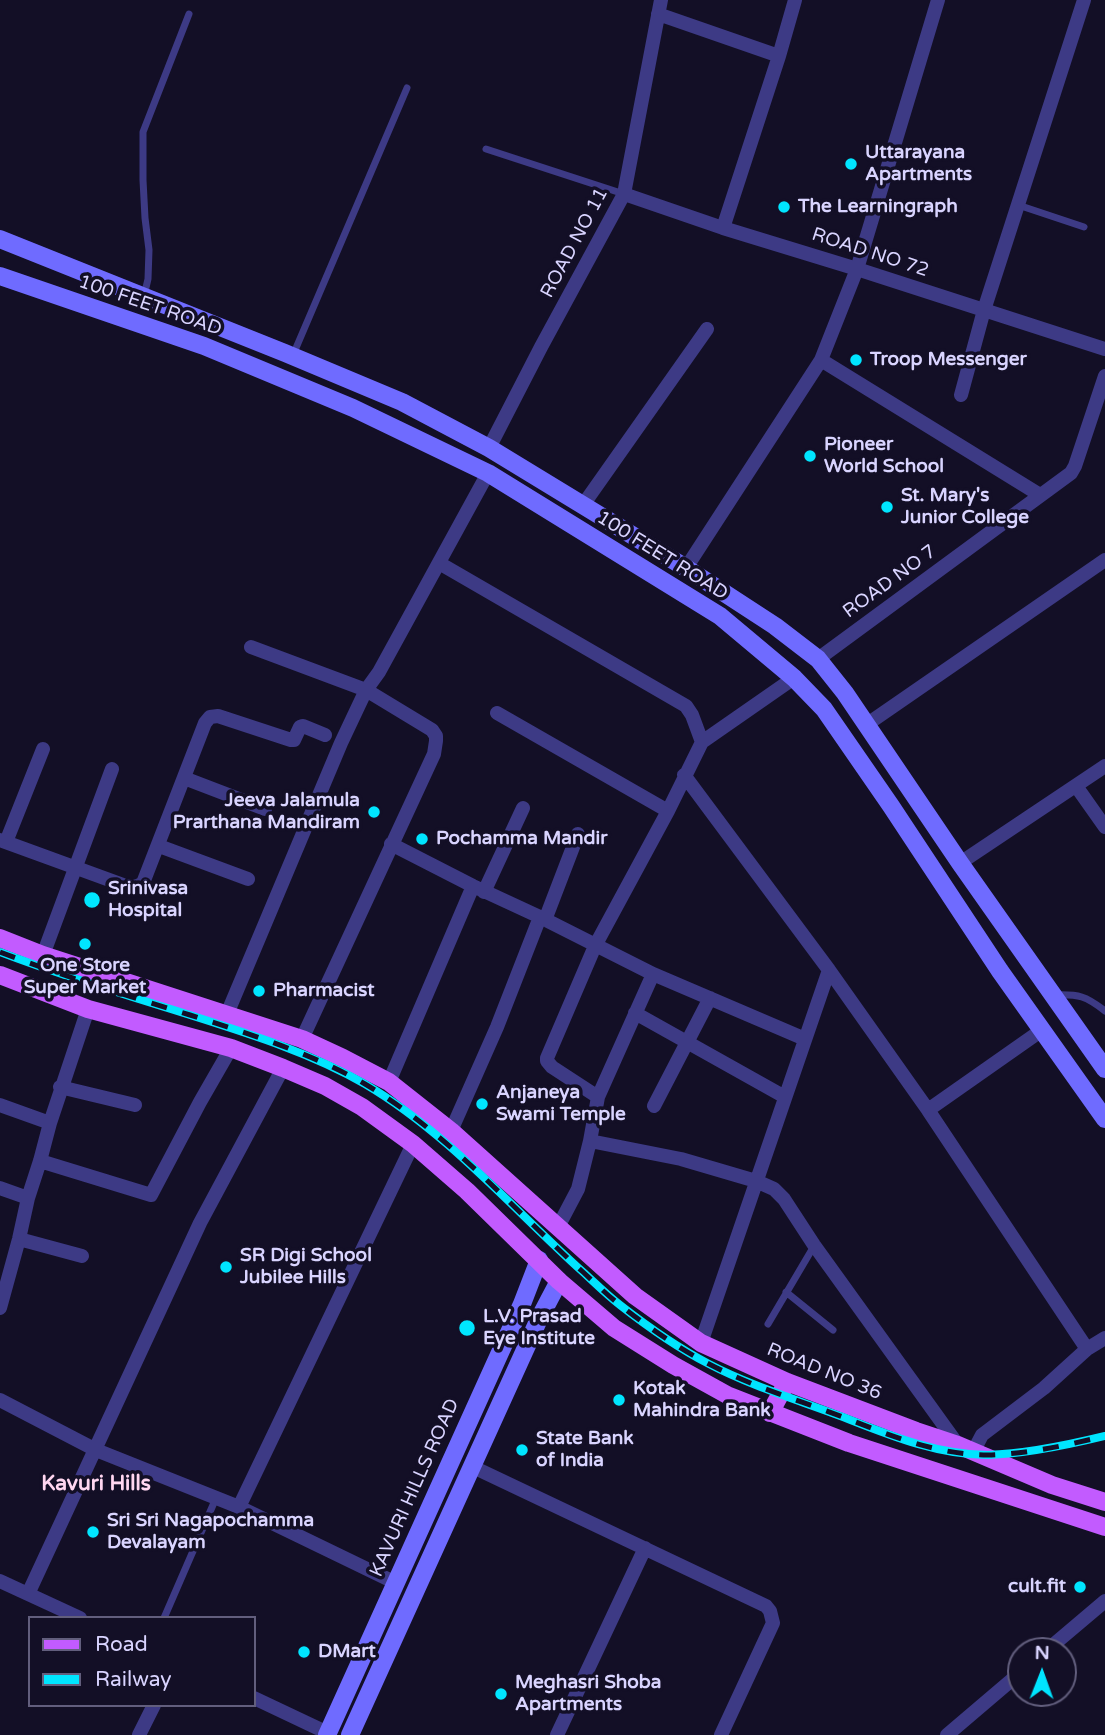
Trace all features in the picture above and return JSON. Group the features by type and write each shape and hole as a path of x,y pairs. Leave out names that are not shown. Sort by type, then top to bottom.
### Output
{"main road":[{"name":"100 FEET ROAD","path":"0,239 402,402 489,448 686,568 775,626 818,659 845,693 960,863 1105,1068"},
{"name":"100 FEET ROAD","path":"0,276 204,346 353,408 488,473 720,616 794,678 824,709 1000,971 1105,1119"},
{"path":"914,840 934,825"},
{"name":"ROAD NO 36","path":"0,938 43,955 302,1039 343,1058 389,1082 452,1131 635,1296 701,1343 787,1382 966,1448 1052,1485 1105,1502"},
{"path":"0,975 88,1009 231,1048 325,1086 362,1107 413,1144 467,1191 559,1281 614,1328 729,1396 849,1443 1105,1528"},
{"name":"KAVURI HILLS ROAD","path":"328,1734 515,1320 539,1260"},
{"path":"351,1735 535,1328 559,1281"},
{"path":"515,1320 535,1328"},
{"path":"770,1413 787,1382"}],"street":[{"path":"723,228 795,0"},
{"path":"686,568 821,360 857,269 939,0"},
{"path":"961,395 984,310 1084,0"},
{"path":"660,7 779,56"},
{"name":"ROAD NO 11","path":"489,448 624,194 660,7"},
{"name":"ROAD NO 72","path":"624,194 1105,349"},
{"path":"583,505 707,329"},
{"path":"821,360 1040,495"},
{"name":"ROAD NO 7","path":"818,659 1071,473 1076,466 1105,376"},
{"path":"228,1014 341,743 366,690 488,473"},
{"path":"866,725 1105,560"},
{"path":"439,563 686,706 702,742"},
{"path":"251,647 366,690 432,730 436,736 434,754 302,1039"},
{"path":"598,1097 547,1062 595,946 702,742 794,678"},
{"path":"497,713 668,811"},
{"path":"43,749 3,841 126,886 141,886 159,846 205,723 210,718 218,716 291,740 294,740 303,726 325,735"},
{"path":"960,863 1105,765"},
{"path":"43,955 112,769"},
{"path":"684,775 829,970 928,1110 1087,1349"},
{"path":"184,778 265,809"},
{"path":"1076,786 1105,827"},
{"path":"389,1082 478,889 523,808"},
{"path":"452,1131 578,834"},
{"path":"391,844 653,974 805,1039"},
{"path":"159,846 248,879"},
{"path":"701,1343 829,970"},
{"path":"558,1227 578,1189 598,1097 653,974"},
{"path":"654,1106 710,998"},
{"path":"0,1308 60,1087 88,1009"},
{"path":"635,1013 785,1097"},
{"path":"928,1110 1042,1030"},
{"path":"40,1161 150,1195 231,1048"},
{"path":"28,1594 200,1223 283,1068"},
{"path":"60,1087 135,1105"},
{"path":"0,1105 50,1123"},
{"path":"590,1141 681,1159 774,1189 966,1448 1044,1388 1087,1349 1105,1338"},
{"path":"239,1507 413,1144"},
{"path":"0,1188 28,1198"},
{"path":"19,1239 82,1256"},
{"path":"0,1400 96,1450 239,1507 396,1583"},
{"path":"473,1466 766,1606 773,1623 720,1735"},
{"path":"557,1735 645,1548"},
{"path":"0,1581 76,1616"},
{"path":"1063,1637 1105,1601"},
{"path":"947,1735 1007,1684"},
{"name":"KAVURI HILLS ROAD","path":"256,1699 328,1734"},
{"path":"139,1735 153,1707"}],"lane":[{"path":"144,296 148,279 149,250 143,180 143,132 189,14"},
{"path":"293,356 407,88"},
{"path":"486,149 624,194"},
{"path":"1018,205 1084,227"},
{"path":"1053,995 1089,999 1105,1012"},
{"path":"768,1324 814,1245"},
{"path":"786,1293 833,1330"},
{"path":"165,1616 216,1498"}],"railway":[{"path":"0,952 280,1045 365,1084 452,1148 620,1305 686,1351 741,1379 896,1437 950,1452 988,1455 1018,1453 1105,1436"}],"place":[{"name":"Uttarayana Apartments","path":"851,164"},
{"name":"The Learningraph","path":"784,207"},
{"name":"Troop Messenger","path":"856,360"},
{"name":"Pioneer World School","path":"810,456"},
{"name":"St. Mary's Junior College","path":"887,507"},
{"name":"Jeeva Jalamula Prarthana Mandiram","path":"374,812"},
{"name":"Pochamma Mandir","path":"422,839"},
{"name":"Srinivasa Hospital","path":"92,900"},
{"name":"One Store Super Market","path":"85,944"},
{"name":"Pharmacist","path":"259,991"},
{"name":"Anjaneya Swami Temple","path":"482,1104"},
{"name":"SR Digi School Jubilee Hills","path":"226,1267"},
{"name":"L.V. Prasad Eye Institute","path":"467,1328"},
{"name":"Kotak Mahindra Bank","path":"619,1400"},
{"name":"State Bank of India","path":"522,1450"},
{"name":"Sri Sri Nagapochamma Devalayam","path":"93,1532"},
{"name":"cult.fit","path":"1080,1587"},
{"name":"DMart","path":"304,1652"},
{"name":"Meghasri Shoba Apartments","path":"501,1694"}],"district":[{"name":"Kavuri Hills","path":"96,1484"}]}
